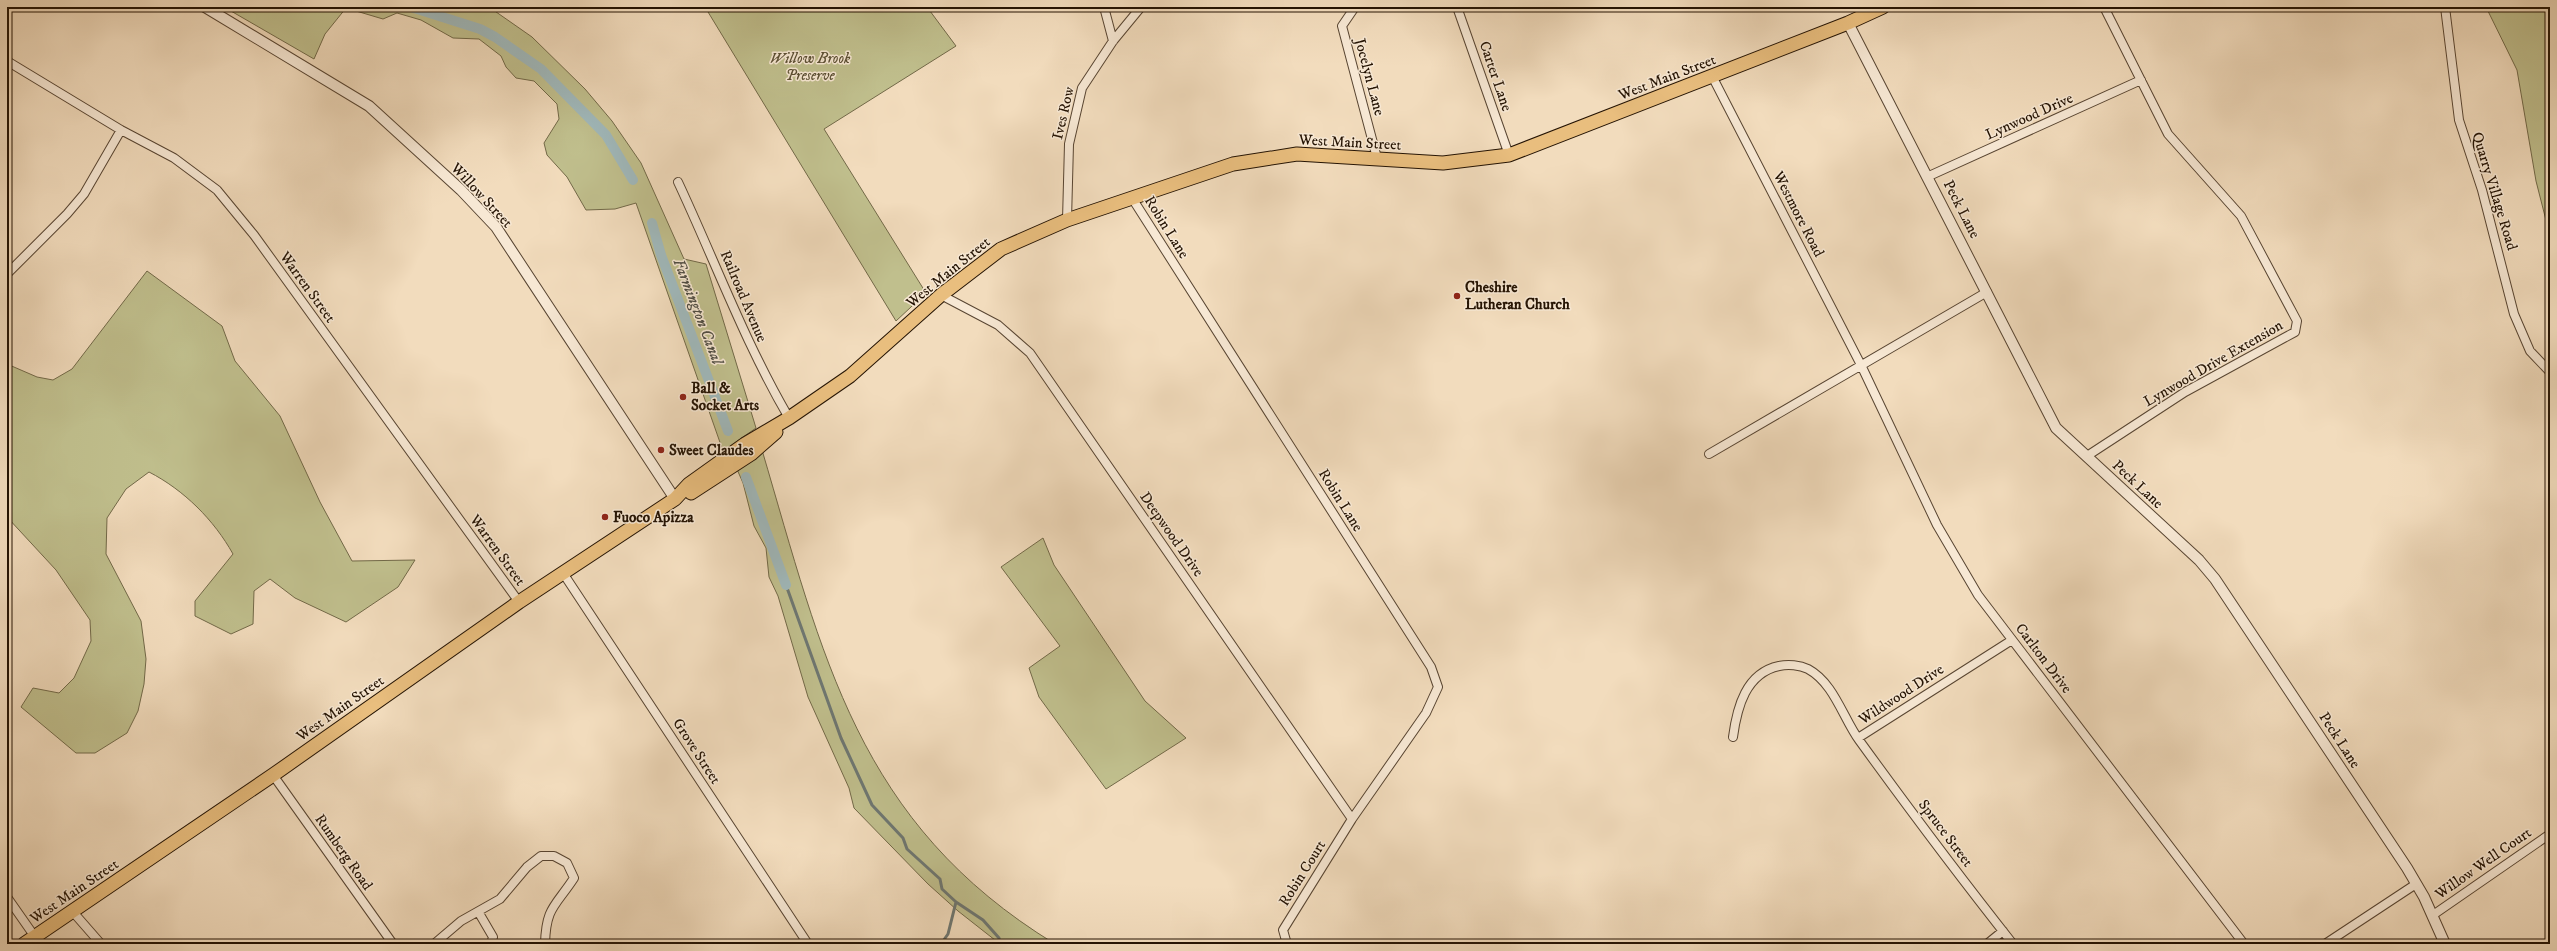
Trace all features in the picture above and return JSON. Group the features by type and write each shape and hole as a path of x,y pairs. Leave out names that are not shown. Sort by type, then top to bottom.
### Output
{"main road":[{"name":"West Main Street","path":"29,940 73,912 273,775 519,602 675,499 686,496 751,454 789,418 850,376 940,295 1001,249 1067,220 1239,163 1297,154 1443,163 1509,155 1848,23 1883,7"}],"street":[{"name":"Willow Street","path":"205,7 369,106 460,190 491,222 675,499"},
{"path":"1104,7 1113,41"},
{"name":"Ives Row","path":"1067,220 1069,144 1082,88 1113,41 1141,7"},
{"name":"Jocelyn Lane","path":"1355,7 1342,26 1376,158"},
{"name":"Carter Lane","path":"1457,7 1509,155"},
{"name":"Lynwood Drive Extension","path":"2087,456 2185,392 2295,332 2297,322 2241,216 2168,134 2104,7"},
{"name":"Quarry Village Road","path":"2445,7 2459,120 2482,190 2514,314 2530,351 2550,372"},
{"name":"Peck Lane","path":"1848,23 1929,176 2056,428 2199,560 2215,579 2416,884 2433,915 2445,944"},
{"name":"Warren Street","path":"7,61 121,130 174,158 217,190 254,235 519,602"},
{"name":"Westmore Road","path":"1712,76 1861,365"},
{"name":"Lynwood Drive","path":"1929,176 2141,80"},
{"path":"7,274 67,214 84,194 121,130"},
{"name":"Railroad Avenue","path":"678,182 713,256 752,349 789,418"},
{"name":"Robin Lane","path":"1132,198 1431,667 1438,687 1426,713 1352,819"},
{"path":"1709,454 1987,292"},
{"name":"Deepwood Drive","path":"940,295 998,325 1030,354 1352,819"},
{"name":"Carlton Drive","path":"1861,365 1937,525 1978,595 2244,944"},
{"name":"Grove Street","path":"563,573 808,944"},
{"name":"Wildwood Drive","path":"1733,737 1737,710 1749,685 1767,668 1788,664 1808,669 1825,683 1858,738 2012,640"},
{"name":"Spruce Street","path":"1858,738 2012,944"},
{"name":"Rumberg Road","path":"273,775 393,944"},
{"name":"Robin Court","path":"1287,944 1283,930 1352,819"},
{"name":"Willow Well Court","path":"2433,915 2550,834"},
{"path":"434,944 461,921 479,913 500,899 527,867 540,856 554,856 567,862 574,878 554,902 548,914 545,944"},
{"path":"2325,944 2416,884"},
{"path":"7,897 29,940"},
{"path":"73,912 101,944"},
{"path":"479,913 493,937 491,944"},
{"path":"1987,944 2003,931"}],"green space":[{"path":"224,7 489,7 532,37 585,89 612,121 641,163 684,259 706,264 756,428 723,451 636,203 615,209 586,210 567,177 547,155 544,143 559,119 557,104 534,81 516,78 506,67 501,56 479,39 453,38 421,20 397,13 383,19 346,8 325,34 314,59"},
{"name":"Willow Brook Preserve","path":"705,7 927,7 956,46 824,129 926,293 896,321"},
{"path":"2486,7 2550,7 2550,236 2536,181 2517,70"},
{"path":"147,271 222,326 235,361 280,416 320,502 352,561 415,560 398,587 346,622 295,598 270,579 254,591 253,624 231,634 195,616 195,601 233,554 217,529 197,507 162,479 149,472 126,489 107,518 106,554 141,621 146,659 144,684 138,711 127,733 95,753 76,753 21,707 33,688 59,693 74,678 91,641 90,620 56,570 7,517 7,432 9,409 7,364 37,377 53,380 72,369"},
{"path":"762,450 806,597 829,665 857,729 891,789 934,845 988,896 1055,944 1000,944 958,911 928,884 854,808 849,788 808,697 778,596 769,577 766,548 754,526 743,483 736,467"},
{"path":"1043,538 1054,565 1145,701 1186,738 1106,789 1039,697 1029,668 1060,646 1001,567"}],"waterway":[{"name":"Farmington Canal","path":"411,7 480,29 495,37 541,69 606,135 633,180"},
{"name":"Farmington Canal","path":"652,223 661,255 728,431"},
{"name":"Farmington Canal","path":"746,477 786,585"},
{"path":"786,585 841,738 872,805 903,838 907,849 940,879 942,889 956,902 983,920 999,938 1000,944"},
{"path":"941,944 948,934 956,902"}],"place":[{"name":"Cheshire Lutheran Church","path":"1457,296"},
{"name":"Ball & Socket Arts","path":"683,397"},
{"name":"Sweet Claudes","path":"661,450"},
{"name":"Fuoco Apizza","path":"605,517"}]}
